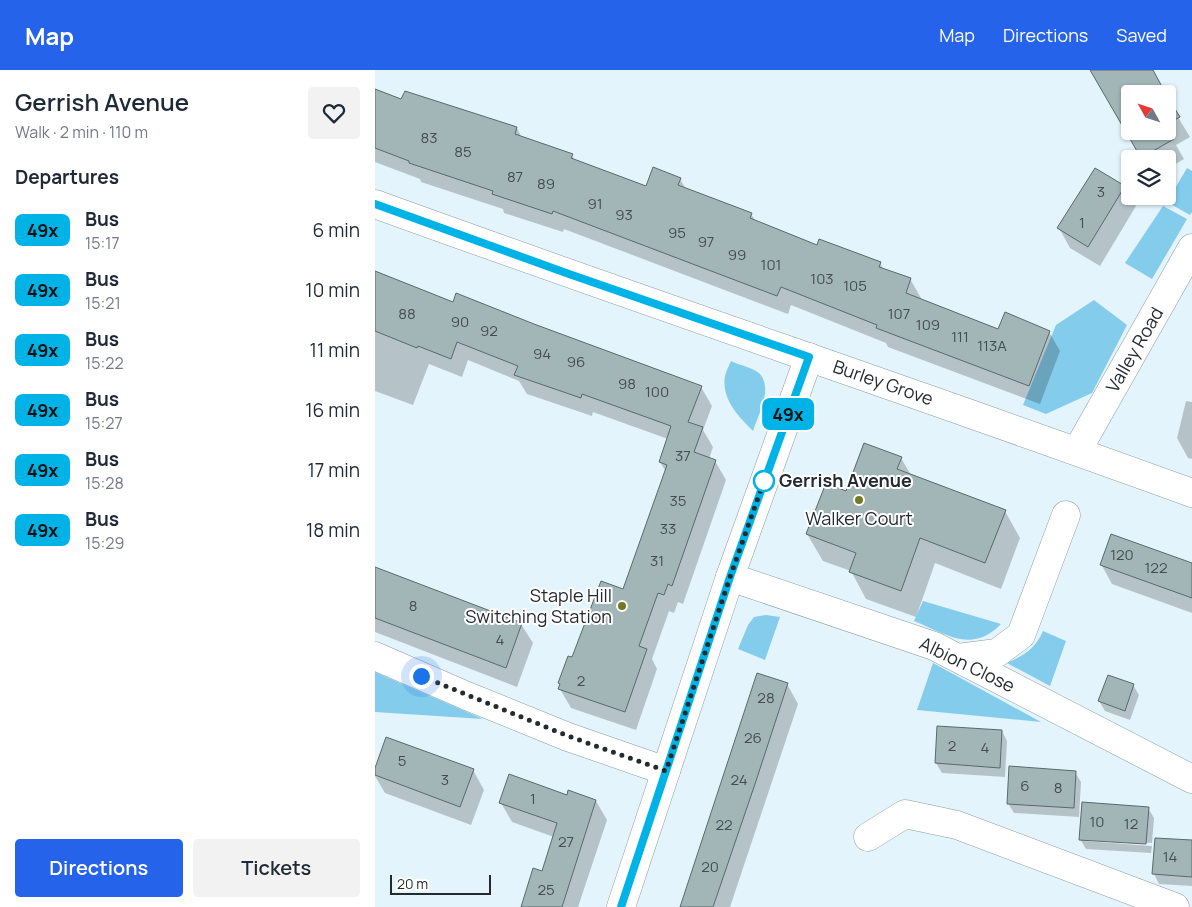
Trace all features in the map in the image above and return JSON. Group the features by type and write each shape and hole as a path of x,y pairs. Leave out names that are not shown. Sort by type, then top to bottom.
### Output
{"street":[{"name":"Burley Grove","path":"375,204 1192,493"},
{"name":"Valley Road","path":"1077,451 1192,248"},
{"path":"621,907 730,577 809,357"},
{"path":"958,658 997,653 1021,635 1066,516"},
{"name":"Albion Close","path":"730,577 934,646 1192,779"},
{"path":"375,656 550,729 666,771"},
{"path":"868,837 905,814 957,825 1175,907"}],"shaded area":[{"path":"1187,168 1192,171 1192,212 1190,215 1172,205 1176,205 1176,187"},
{"path":"1163,206 1187,219 1152,279 1125,263"},
{"path":"1094,300 1127,325 1092,393 1046,414 1023,405 1056,325"},
{"path":"731,361 757,372 764,380 765,394 753,431 742,420 728,400 724,384"},
{"path":"923,601 1001,624 980,638 969,640 948,636 914,621"},
{"path":"766,615 780,617 765,660 738,649 748,625 754,617"},
{"path":"1043,631 1066,641 1050,686 1007,663 1029,651"},
{"path":"933,663 1041,722 917,710"},
{"path":"375,672 483,719 375,712"}],"building":[{"path":"1090,70 1153,70 1161,85 1121,85 1121,123"},
{"path":"375,89 401,99 405,91 517,127 515,134 573,154 571,158 646,186 653,167 681,178 678,185 752,213 750,218 817,245 819,239 881,262 879,267 911,278 906,293 998,329 1005,312 1050,331 1029,386 876,328 877,325 781,287 777,296 553,211 552,214 492,194 493,191 409,163 409,161 375,148"},
{"path":"1176,111 1180,117 1176,119"},
{"path":"1131,140 1172,140 1155,150 1136,150"},
{"path":"1095,168 1121,184 1121,193 1088,247 1057,228"},
{"path":"375,271 453,302 456,293 702,386 688,422 703,427 694,452 716,460 672,586 668,584 664,595 658,593 639,646 647,649 625,712 558,689 560,684 558,683 568,656 572,657 601,581 623,589 667,465 659,462 671,426 582,394 581,398 514,375 518,366 457,342 451,359 375,331"},
{"name":"Walker Court","path":"864,443 902,457 897,469 1006,510 985,563 920,538 901,591 849,572 856,553 806,534 826,483 846,491"},
{"path":"1111,534 1192,563 1192,598 1100,565"},
{"path":"375,567 522,623 506,668 375,618"},
{"path":"757,673 788,683 755,784 713,907 680,907"},
{"path":"1108,675 1134,684 1125,711 1098,701"},
{"path":"937,726 1002,730 1000,768 935,763"},
{"path":"386,737 474,769 460,807 375,775 375,768"},
{"path":"1009,766 1076,771 1074,808 1007,804"},
{"path":"509,774 567,795 568,790 596,800 562,907 521,907 533,868 542,871 557,823 499,803"},
{"path":"1082,802 1149,807 1146,844 1079,840"},
{"path":"1155,838 1192,840 1192,877 1152,874"}],"bus line":[{"name":"49x","path":"375,204 569,274 809,357 730,577 621,907"}],"place":[{"name":"Gerrish Avenue","path":"764,481"},
{"name":"Walker Court","path":"859,500"},
{"name":"Staple Hill Switching Station","path":"622,606"}],"route":[{"path":"421,676 568,736 666,771 764,481"}]}
